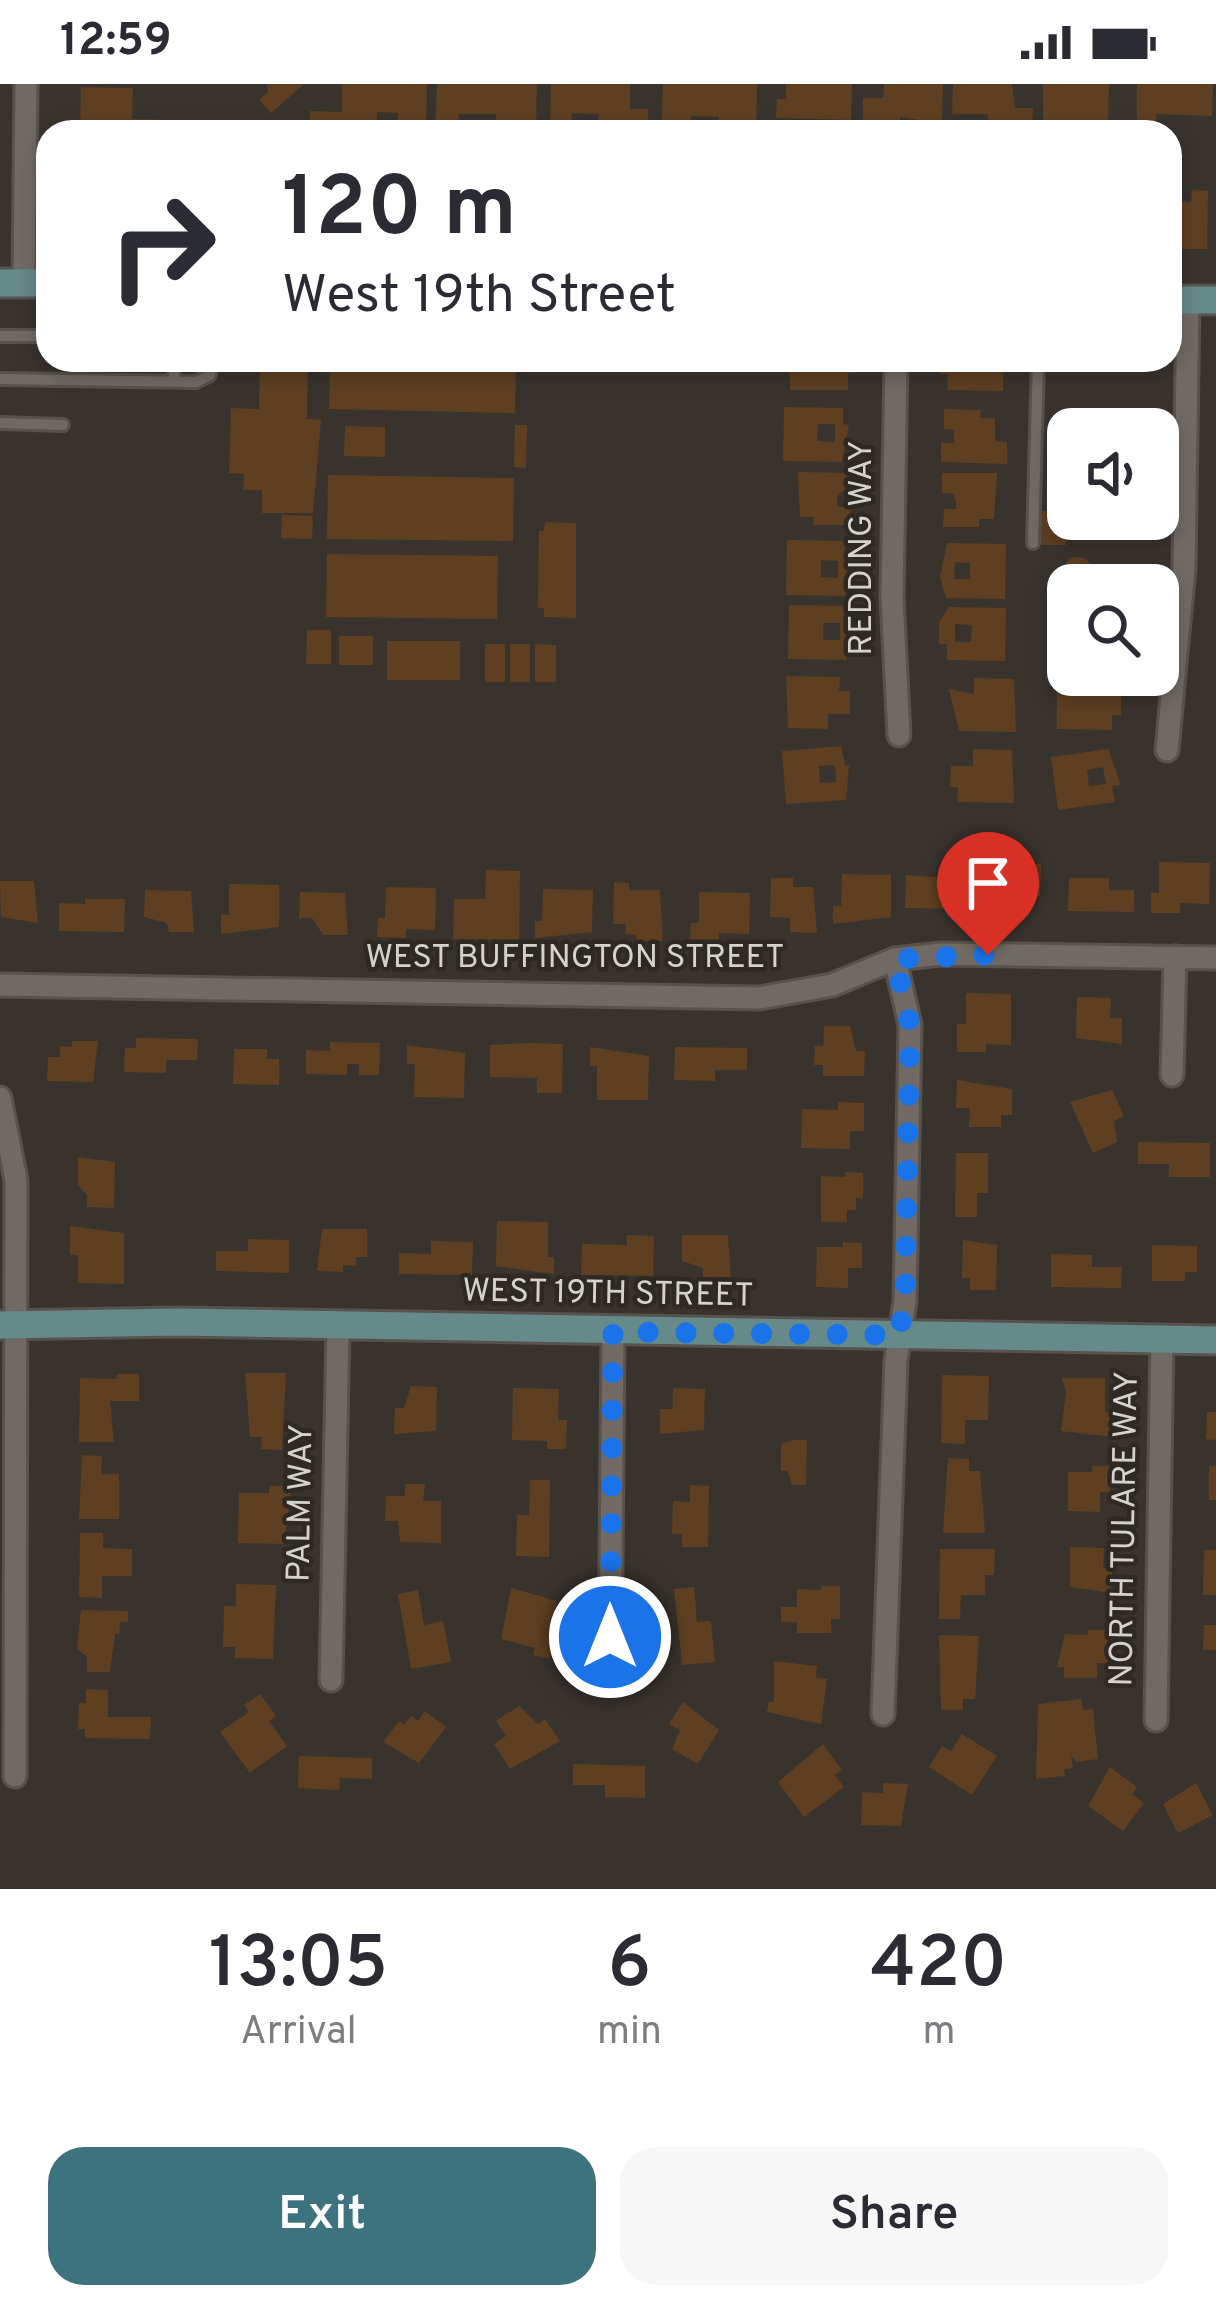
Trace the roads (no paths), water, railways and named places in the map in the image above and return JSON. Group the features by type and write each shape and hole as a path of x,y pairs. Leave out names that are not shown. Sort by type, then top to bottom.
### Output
{"main road":[{"name":"WEST 19TH STREET","path":"9,1325 1216,1340"}],"street":[{"path":"24,283 26,84"},
{"path":"1167,751 1184,568 1191,300"},
{"name":"REDDING WAY","path":"896,372 892,598 899,735"},
{"name":"WEST BUFFINGTON STREET","path":"0,985 759,998 832,985 895,959 941,954 1216,958"},
{"path":"1172,1075 1175,958"},
{"path":"883,1714 899,1335 905,1300 910,1025 895,959"},
{"path":"0,1098 16,1180 9,1325 15,1776"},
{"name":"PALM WAY","path":"331,1680 338,1327"},
{"path":"610,1683 613,1332"},
{"name":"NORTH TULARE WAY","path":"1156,1720 1162,1339"}],"lane":[{"path":"0,336 36,336"},
{"path":"174,372 174,382"},
{"path":"0,379 174,382 205,380 208,372"},
{"path":"1034,543 1038,372"},
{"path":"0,423 63,424"},
{"path":"1179,426 1186,426"}]}
